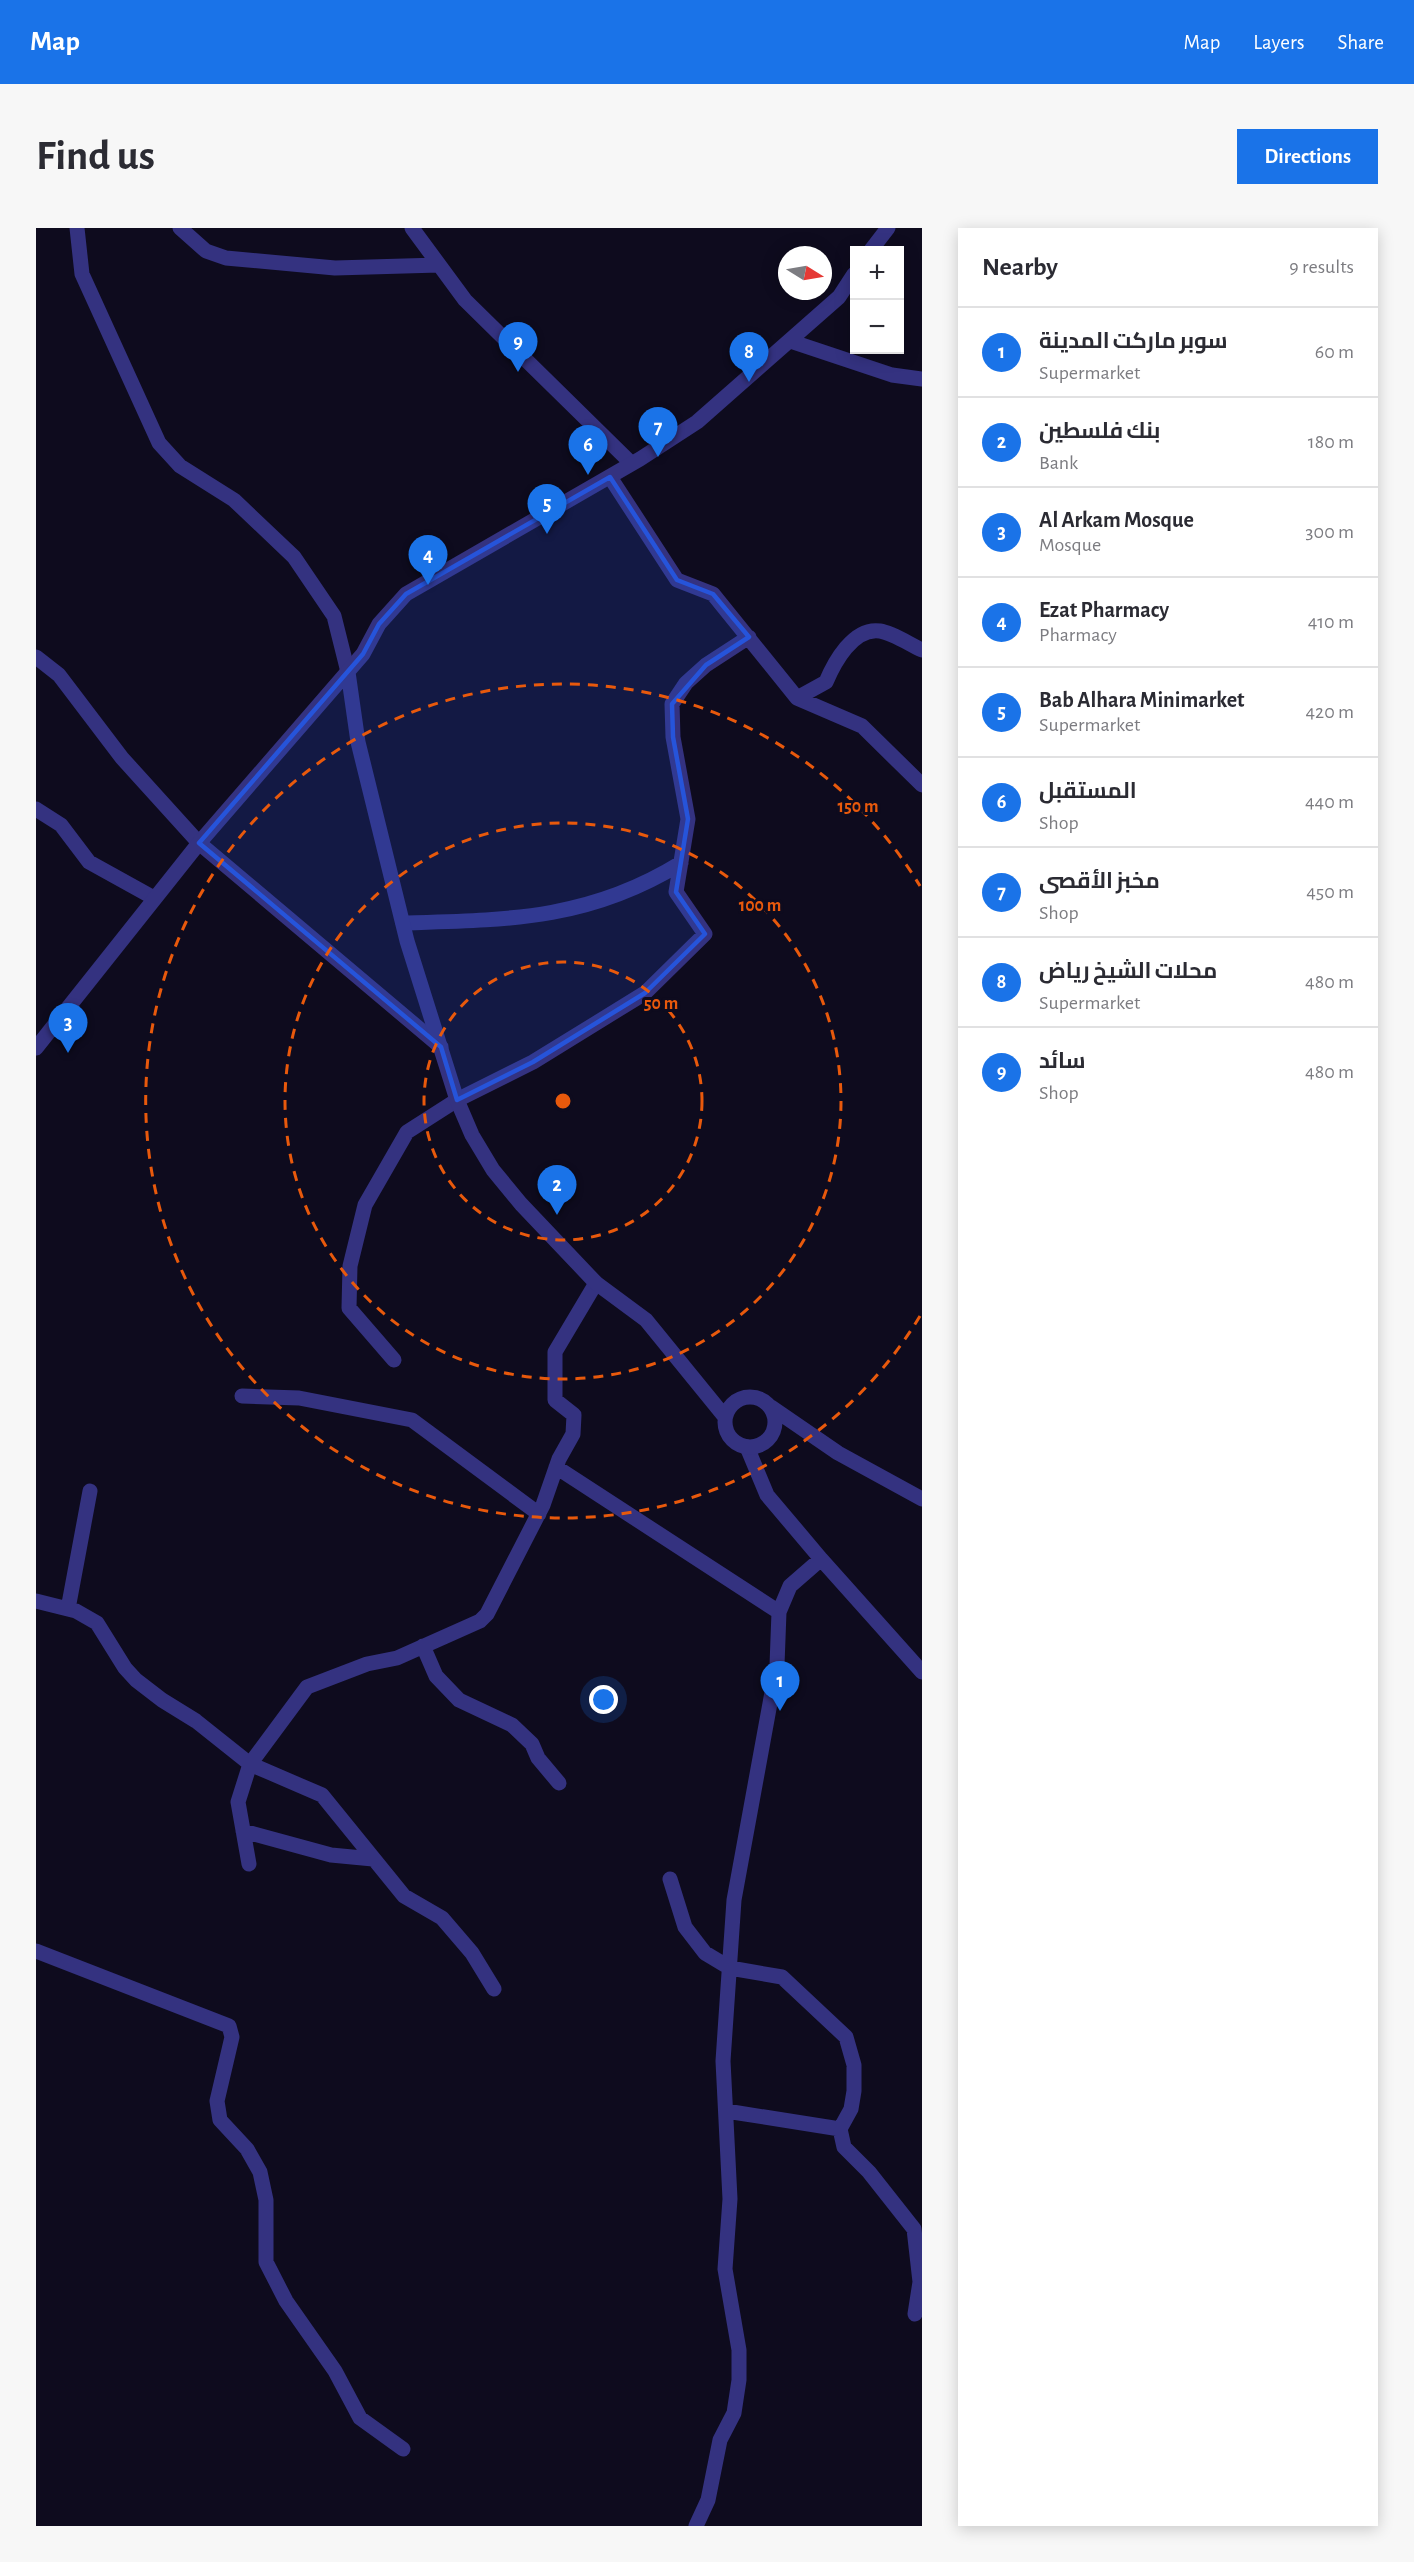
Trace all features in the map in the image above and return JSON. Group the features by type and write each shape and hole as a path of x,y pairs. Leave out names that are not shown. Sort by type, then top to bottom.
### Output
{"street":[{"path":"77,228 82,274 159,443 180,466 234,500 294,557 334,616 348,672 358,742 403,923 457,1100 477,1144 499,1178 532,1216 596,1283 646,1320 725,1417"},
{"path":"180,228 206,251 226,258 335,268 439,265"},
{"path":"412,228 465,300 631,463"},
{"path":"873,246 888,228"},
{"path":"36,1048 199,843 363,654 384,617 414,588 610,477 698,422 839,297 850,281"},
{"path":"790,341 892,375 922,379"},
{"path":"610,477 677,580 713,594 797,698 862,726 922,784"},
{"path":"797,698 826,682 833,665 854,639 874,631 882,631 922,650"},
{"path":"394,1360 349,1308 350,1266 365,1204 407,1132 457,1100 533,1062 645,993 705,934 676,892 688,819 673,737 672,704 686,683 749,637"},
{"path":"36,657 59,675 122,758 199,843 441,1047"},
{"path":"36,809 61,825 89,862 154,898"},
{"path":"403,923 511,919 566,911 617,895 681,863"},
{"path":"249,1864 238,1802 250,1764 307,1688 367,1664 397,1658 480,1621 487,1614 539,1514 556,1467 573,1434 574,1416 555,1400 555,1352 596,1283"},
{"path":"242,1396 299,1398 412,1420 539,1514"},
{"path":"922,1499 838,1454 757,1397 740,1398 728,1409 725,1417 727,1433 732,1440 747,1448 767,1495 820,1559 922,1672"},
{"path":"747,1448 763,1444 769,1439 775,1423 771,1407"},
{"path":"556,1467 779,1612"},
{"path":"68,1609 90,1491"},
{"path":"696,2526 708,2500 720,2440 734,2413 739,2380 739,2350 725,2269 729,2199 723,2061 734,1900 777,1665 779,1612 790,1586 820,1559"},
{"path":"36,1601 89,1616 97,1623 125,1668 148,1691 196,1720 250,1764 322,1795 404,1896 442,1918 472,1953 494,1989"},
{"path":"423,1646 436,1676 459,1700 512,1725 532,1744 538,1758 559,1783"},
{"path":"243,1831 331,1855 373,1859"},
{"path":"670,1879 685,1927 705,1953 729,1968 782,1977 846,2037 854,2065 854,2091 851,2109 840,2129 844,2147 869,2172 914,2229 920,2282 915,2313"},
{"path":"36,1951 229,2026 232,2037 217,2101 217,2112 227,2129 247,2149 260,2172 266,2200 266,2262 286,2301 335,2371 360,2418 403,2449"},
{"path":"726,2111 840,2129"}],"highlighted area":[{"path":"610,477 677,580 713,594 749,637 706,665 672,704 673,737 688,819 676,892 705,934 645,993 533,1062 457,1100 441,1047 199,843 363,654 379,624 406,594"}],"place":[{"name":"سائد","path":"518,372"},
{"name":"محلات الشيخ رياض","path":"749,382"},
{"name":"مخبز الأقصى","path":"658,457"},
{"name":"المستقبل","path":"588,475"},
{"name":"Bab Alhara Minimarket","path":"547,534"},
{"name":"Ezat Pharmacy","path":"428,585"},
{"name":"Al Arkam Mosque","path":"68,1053"},
{"name":"بنك فلسطين","path":"557,1215"},
{"name":"سوبر ماركت المدينة","path":"780,1711"}]}
